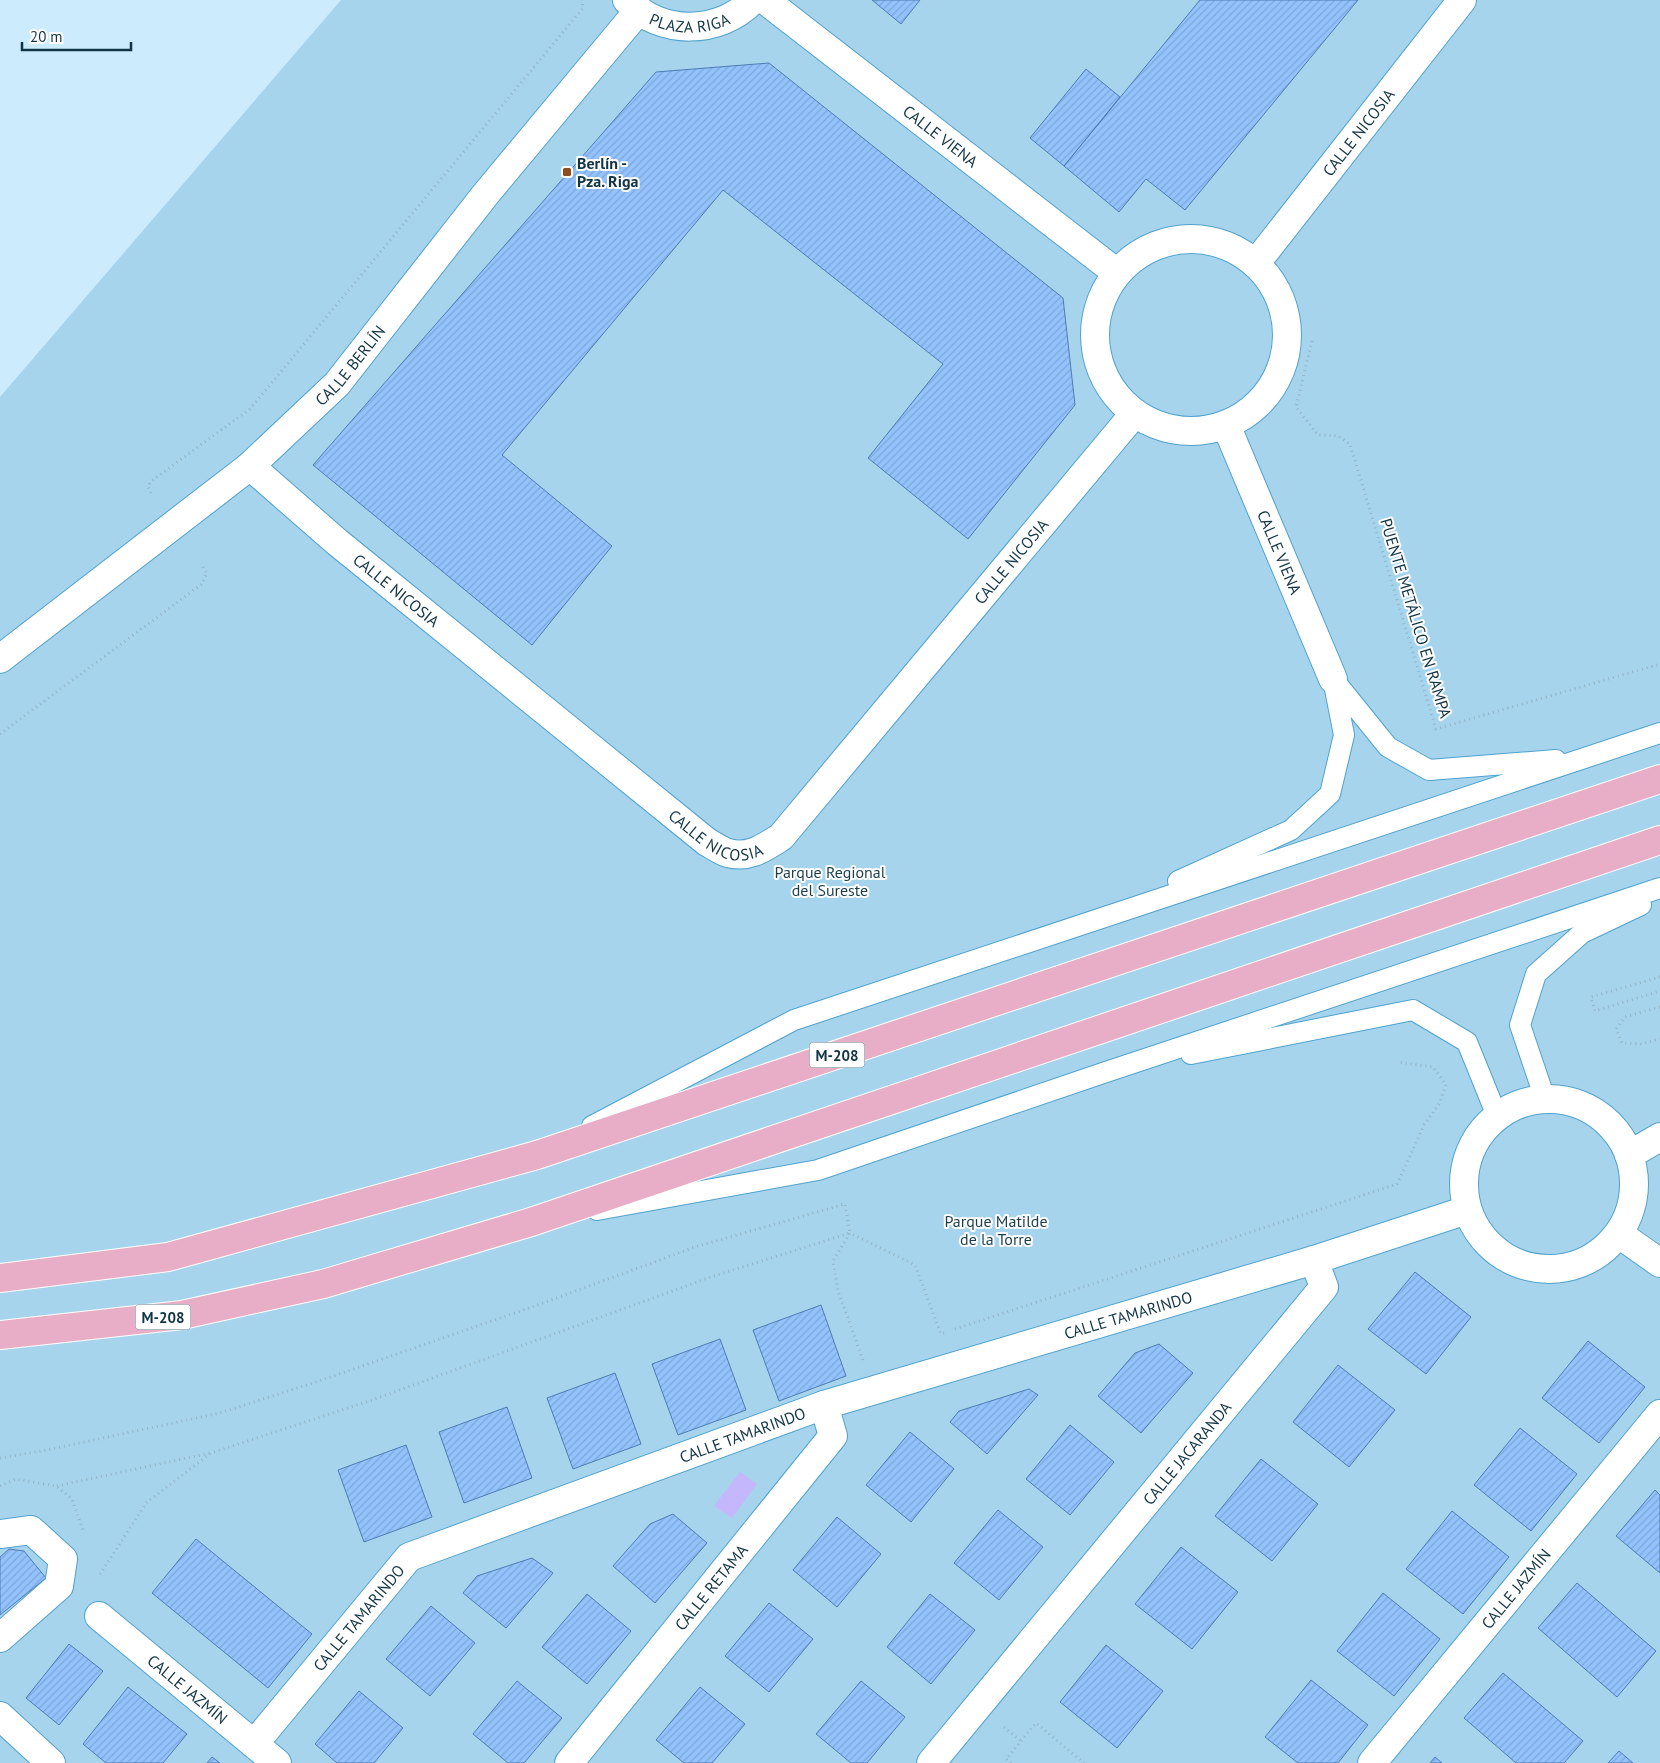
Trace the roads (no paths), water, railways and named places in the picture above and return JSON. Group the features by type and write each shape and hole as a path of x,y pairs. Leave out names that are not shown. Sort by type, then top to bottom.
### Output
{"main road":[{"name":"M-208","path":"0,1278 168,1257 537,1155 1660,779"},
{"name":"M-208","path":"0,1335 182,1315 323,1284 532,1222 1660,840"}],"street":[{"name":"PLAZA RIGA","path":"633,5 659,22 695,27 713,24 730,18 745,8 752,0"},
{"name":"CALLE VIENA","path":"765,0 1117,273"},
{"name":"CALLE NICOSIA","path":"1256,263 1462,0"},
{"name":"CALLE BERLÍN","path":"0,659 250,466 337,384 633,5"},
{"path":"1199,238 1219,243 1239,251 1256,263 1270,279 1280,298 1286,319 1286,348 1283,362 1275,382 1262,400 1245,414 1226,425 1208,430 1188,432 1169,430 1134,414 1119,400 1106,382 1098,364 1094,343 1095,322 1100,302 1109,283 1117,273 1138,254 1158,244 1178,239 1199,238"},
{"name":"CALLE NICOSIA","path":"250,466 337,542 707,842 728,853 743,854 760,850 781,837 1134,414"},
{"name":"CALLE VIENA","path":"1226,425 1333,679"},
{"path":"1545,1099 1572,1102 1597,1113 1617,1132 1630,1155 1634,1182 1630,1209 1619,1234 1599,1253 1575,1265 1549,1270 1522,1266 1498,1253 1479,1234 1467,1210 1464,1184 1467,1158 1479,1135 1497,1116 1520,1104 1545,1099"},
{"path":"1630,1155 1660,1137"},
{"path":"1314,1260 1467,1210"},
{"path":"1619,1234 1660,1263"},
{"name":"CALLE TAMARINDO","path":"254,1744 409,1557 824,1405 1314,1260"},
{"name":"CALLE JACARANDA","path":"931,1763 1324,1287 1314,1260"},
{"name":"CALLE RETAMA","path":"569,1763 833,1436 824,1405"},
{"name":"CALLE JAZMÍN","path":"1372,1763 1660,1414"},
{"path":"0,1534 31,1530 63,1559 59,1586 0,1638"},
{"name":"CALLE JAZMÍN","path":"99,1616 277,1763"},
{"path":"0,1716 51,1763"}],"lane":[{"path":"1333,679 1388,746 1429,770 1588,757"},
{"path":"1082,925 1291,830 1330,794 1344,735 1333,679"},
{"path":"537,1155 794,1020 1660,733"},
{"path":"532,1222 818,1170 1660,888"},
{"path":"1545,1099 1520,1025 1536,974 1582,933 1660,896"},
{"path":"1106,1072 1414,1010 1467,1042 1497,1116"}],"place":[{"name":"Berlín - Pza. Riga","path":"567,172"}],"park label":[{"name":"Parque Regional del Sureste","path":"830,881"},
{"name":"Parque Matilde de la Torre","path":"996,1230"}]}
